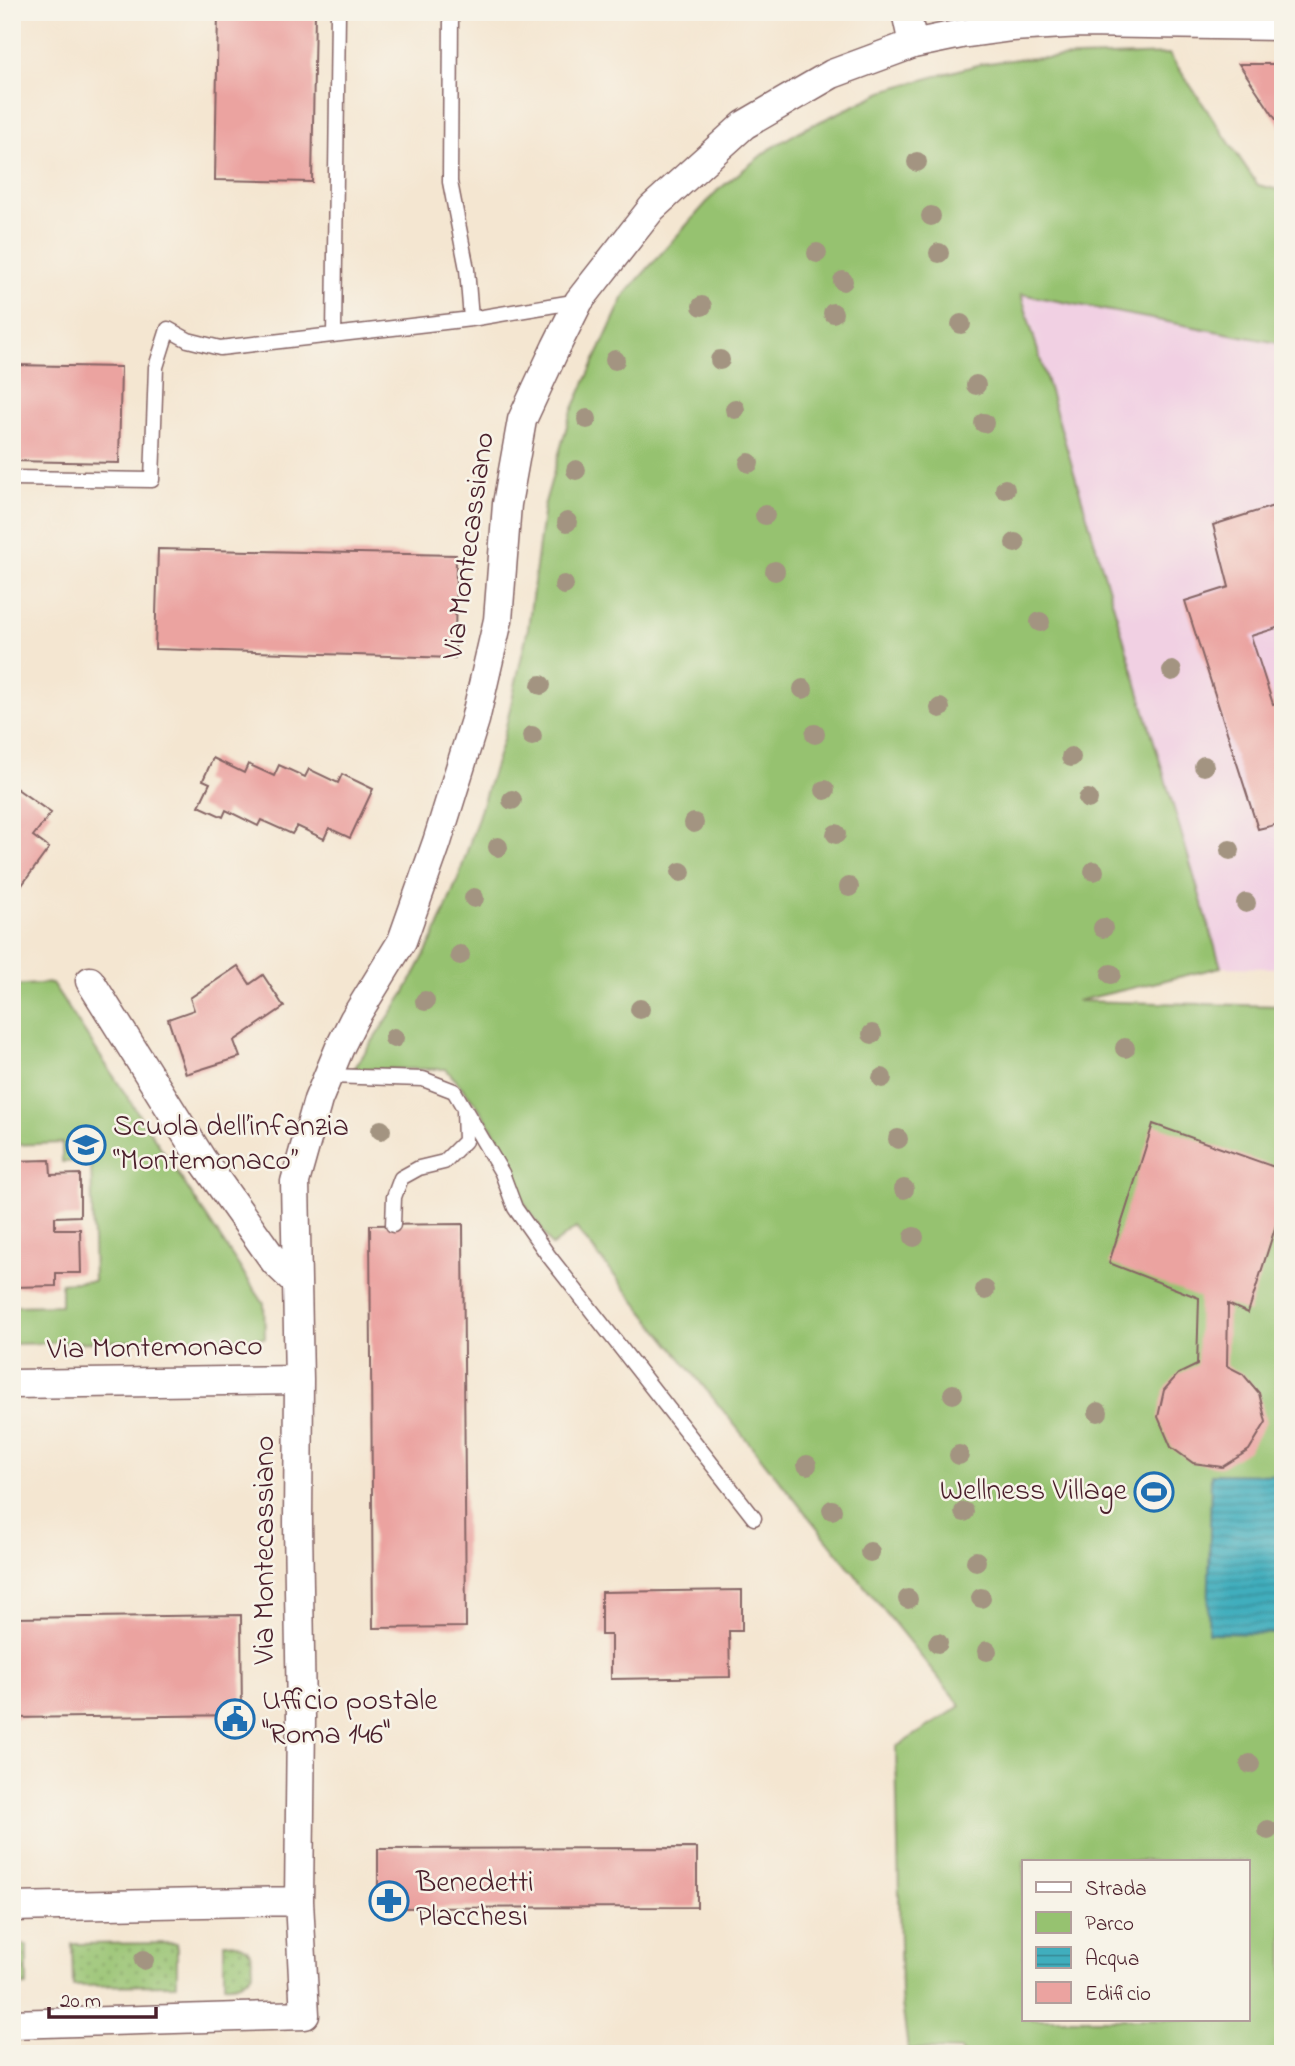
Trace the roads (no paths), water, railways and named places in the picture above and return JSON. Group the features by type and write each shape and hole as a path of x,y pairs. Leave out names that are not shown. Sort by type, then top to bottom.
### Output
{"street":[{"path":"906,12 913,44"},
{"name":"Via Montecassiano","path":"12,2024 305,2015 299,1901 301,1718 295,1182 318,1100 328,1076 354,1019 402,942 429,865 475,720 498,620 506,504 522,420 579,301 652,208 744,125 832,75 913,44 961,34 1047,23 1283,26"},
{"path":"90,981 201,1158 275,1262 297,1283"},
{"name":"Via Montemonaco","path":"12,1384 299,1380"},
{"path":"12,1907 299,1901"}],"lane":[{"path":"334,335 338,12"},
{"path":"451,12 450,183 467,269 471,319"},
{"path":"12,478 152,480 156,368 168,329 188,340 220,348 471,319 579,301"},
{"path":"328,1076 422,1079 454,1091 502,1173 515,1208 548,1255 754,1518"},
{"path":"393,1224 394,1197 401,1178 419,1168 444,1162 465,1141 464,1108"}],"water":[{"path":"1211,1474 1283,1475 1283,1634 1208,1633"}],"place":[{"name":"Scuola dell’infanzia “Montemonaco”","path":"86,1145"},
{"name":"Wellness Village","path":"1154,1492"},
{"name":"Ufficio postale \"Roma 146\"","path":"235,1719"},
{"name":"Benedetti Placchesi","path":"389,1901"}]}
